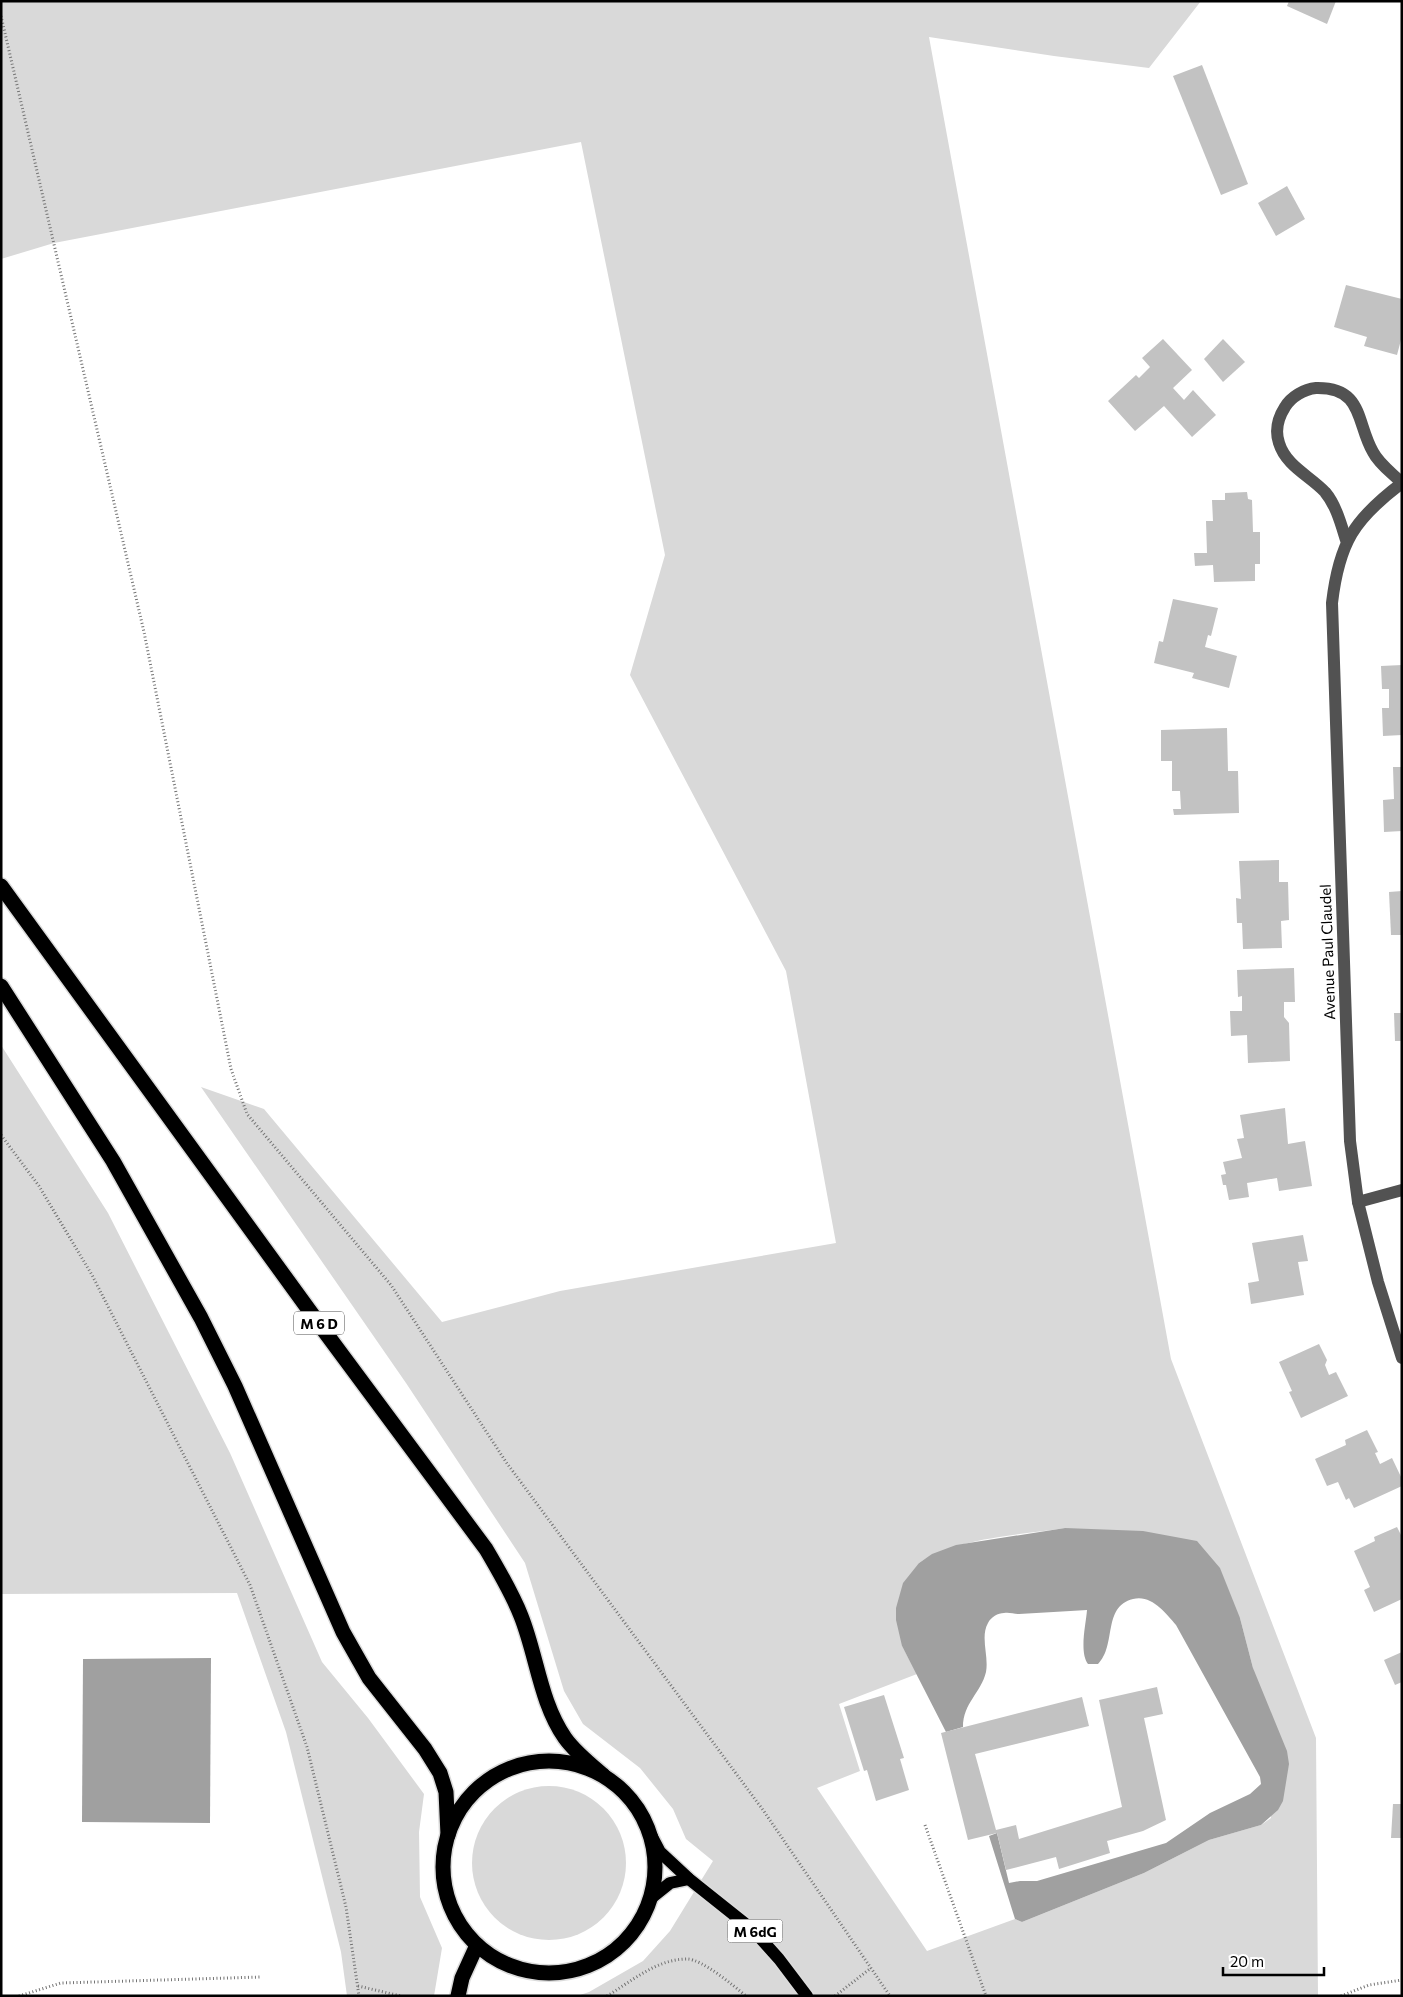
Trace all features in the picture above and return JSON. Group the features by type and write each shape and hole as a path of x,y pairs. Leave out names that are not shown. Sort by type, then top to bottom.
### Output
{"highway":[{"name":"M 6 D","path":"1,886 325,1332 486,1549 506,1583 522,1617 543,1690 554,1719 565,1738 581,1756 603,1775"},
{"path":"1,986 113,1161 201,1318 235,1386 343,1632 369,1678 425,1749 440,1773 446,1792 448,1835 443,1869 444,1886 455,1918 477,1945 507,1965 524,1970 559,1973 576,1970 608,1955 622,1944 634,1931 650,1899 654,1882 655,1864 653,1846 648,1829 631,1798 603,1775 579,1765 553,1761 519,1765 488,1780 463,1804 448,1835"},
{"path":"458,1996 462,1978 477,1945"}],"main road":[{"name":"M 6dG","path":"648,1829 660,1852 690,1880 753,1930 779,1959 807,1996"},
{"path":"650,1899 670,1883 690,1880"}],"street":[{"name":"Avenue Paul Claudel","path":"1346,540 1334,507 1326,494 1284,455 1278,442 1277,428 1280,414 1287,403 1298,394 1311,389 1326,388 1340,393 1352,402 1360,414 1365,435 1374,454 1402,483 1358,522 1346,540 1339,560 1332,603 1350,1140 1358,1202 1378,1282 1402,1358"},
{"path":"1358,1202 1402,1190"}],"path":[{"path":"1,16 144,632 231,1069 248,1114 391,1285 506,1462 763,1810 890,1996"},
{"path":"1,1135 39,1186 92,1275 250,1584 307,1746 346,1907 359,1996"},
{"path":"925,1825 986,1996"},
{"path":"607,1996 661,1963 689,1959 715,1971 746,1996"},
{"path":"835,1996 871,1968"},
{"path":"18,1996 61,1982 261,1977"},
{"path":"1341,1996 1369,1985 1402,1980"},
{"path":"358,1986 401,1996"}],"shaded area":[{"path":"1,1 1201,1 1149,68 929,37 1171,1359 1316,1738 1318,1996 577,1996 589,1992 643,1961 670,1931 713,1861 686,1839 673,1809 640,1768 583,1724 564,1691 525,1563 406,1383 201,1087 264,1109 442,1322 560,1291 836,1243 786,971 630,675 665,555 581,142 54,243 1,259","holes":["1065,1528 1240,1618 1253,1668 1271,1818 1261,1825 1209,1840 1144,1873 1022,1922 1015,1919 927,1951 817,1788 860,1771 839,1704 917,1674 902,1646 919,1563 951,1548 969,1543"]},
{"path":"1,1045 108,1213 230,1453 322,1662 368,1718 424,1794 419,1832 420,1897 442,1948 434,1996 347,1996 341,1952 286,1732 237,1593 1,1594"},
{"path":"1065,1528 1143,1531 1197,1541 1220,1568 1240,1618 1253,1668 1287,1751 1289,1764 1283,1801 1278,1810 1261,1825 1209,1840 1144,1873 1022,1922 1015,1919 989,1836 997,1833 1009,1883 1037,1881 1166,1843 1210,1813 1250,1794 1261,1784 1260,1777 1176,1625 1168,1615 1152,1602 1140,1598 1123,1603 1117,1610 1113,1618 1104,1656 1098,1664 1088,1664 1085,1659 1084,1638 1087,1610 1006,1613 995,1616 989,1621 986,1628 987,1666 984,1679 966,1711 963,1727 946,1732 902,1646 896,1620 896,1608 903,1583 919,1563 932,1554 956,1545"},
{"path":"211,1658 210,1823 82,1822 83,1659"},
{"path":"549,1786 564,1787 579,1792 604,1808 620,1833 625,1848 625,1878 620,1893 604,1918 579,1934 564,1939 549,1940 534,1939 519,1934 494,1918 478,1893 473,1878 472,1863 473,1848 478,1833 494,1808 519,1792 534,1787"}],"building":[{"path":"1289,1 1336,1 1327,24 1287,6"},
{"path":"1202,65 1248,184 1221,195 1173,76"},
{"path":"1287,186 1305,219 1276,236 1258,203"},
{"path":"1346,285 1402,299 1402,336 1397,355 1364,346 1367,337 1334,327"},
{"path":"1163,339 1192,370 1173,388 1184,400 1193,390 1216,415 1192,437 1164,406 1135,431 1108,401 1136,375 1139,378 1150,367 1142,358"},
{"path":"1223,339 1245,362 1223,382 1204,359"},
{"path":"1247,492 1248,499 1252,500 1253,532 1260,532 1260,564 1255,564 1255,581 1214,582 1213,565 1195,566 1194,553 1207,553 1206,521 1213,521 1212,500 1225,500 1225,493"},
{"path":"1173,599 1218,608 1211,636 1208,635 1205,647 1237,656 1229,688 1192,678 1194,673 1154,663 1159,641 1163,642"},
{"path":"1402,665 1402,735 1383,736 1382,708 1389,708 1389,689 1382,689 1381,666"},
{"path":"1227,728 1228,771 1238,771 1239,813 1174,815 1173,809 1181,809 1180,791 1172,791 1172,761 1161,761 1161,730"},
{"path":"1393,767 1402,767 1402,831 1384,832 1383,800 1394,799"},
{"path":"1279,860 1279,882 1288,882 1289,920 1281,921 1282,948 1243,949 1242,923 1237,923 1236,898 1241,899 1239,861"},
{"path":"1402,891 1402,935 1391,935 1389,892"},
{"path":"1294,968 1295,1002 1284,1002 1284,1017 1289,1023 1290,1061 1248,1063 1247,1035 1231,1036 1230,1011 1242,1011 1242,996 1238,997 1237,970"},
{"path":"1394,1013 1402,1013 1402,1041 1395,1041"},
{"path":"1285,1108 1288,1144 1305,1141 1312,1186 1279,1191 1277,1178 1247,1183 1249,1197 1229,1200 1226,1185 1223,1185 1221,1175 1226,1174 1223,1162 1242,1158 1237,1139 1244,1138 1240,1115"},
{"path":"1303,1235 1308,1261 1298,1262 1304,1295 1251,1304 1248,1283 1259,1281 1252,1243"},
{"path":"1319,1344 1327,1360 1325,1365 1329,1375 1336,1372 1348,1396 1301,1418 1289,1392 1292,1391 1279,1362"},
{"path":"1367,1430 1378,1452 1375,1453 1380,1464 1392,1458 1402,1479 1402,1486 1354,1508 1349,1498 1346,1500 1338,1482 1327,1486 1315,1459 1346,1445 1345,1440"},
{"path":"1397,1527 1402,1537 1402,1599 1374,1612 1364,1590 1370,1587 1354,1551 1375,1541 1374,1537"},
{"path":"1402,1652 1402,1682 1395,1685 1384,1660"},
{"path":"1157,1687 1163,1714 1144,1718 1166,1820 1143,1831 1107,1841 1110,1853 1059,1869 1056,1857 1006,1870 997,1833 968,1840 941,1733 1082,1697 1089,1726 975,1754 996,1830 1016,1825 1019,1839 1122,1807 1099,1700"},
{"path":"884,1695 904,1758 900,1759 909,1790 876,1801 867,1770 864,1771 844,1707"},
{"path":"1393,1804 1402,1804 1402,1838 1391,1838"}]}
